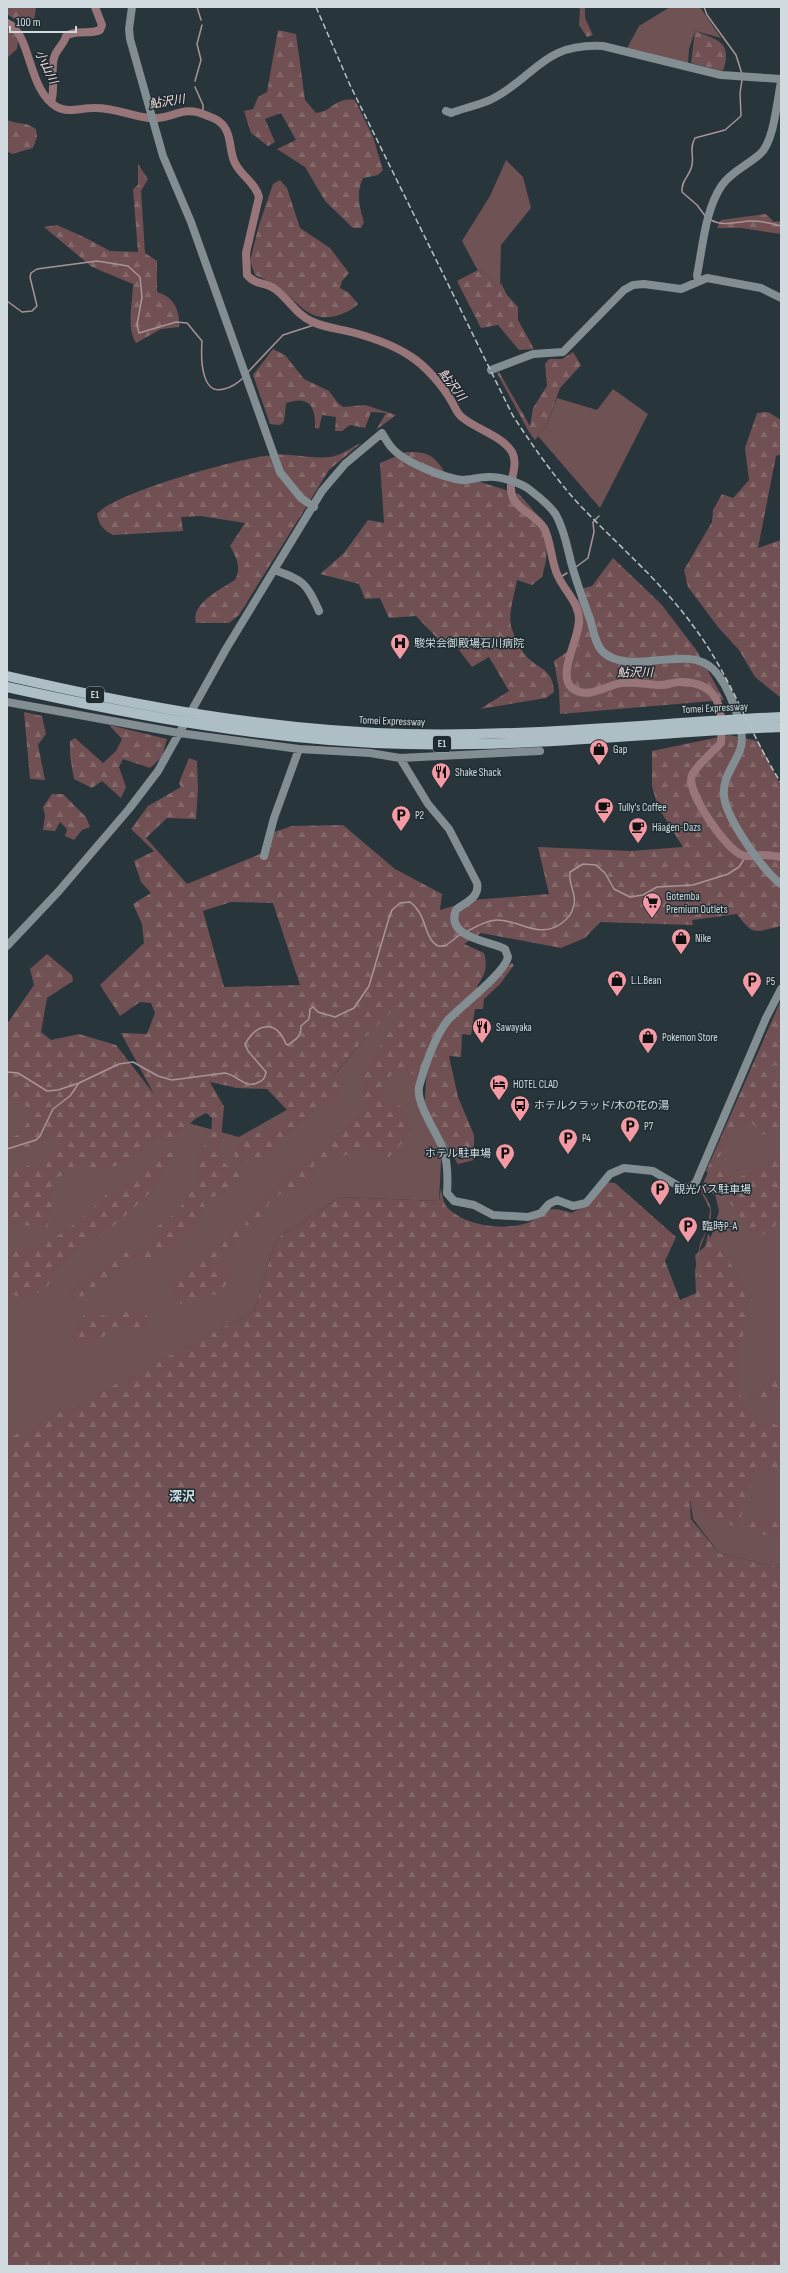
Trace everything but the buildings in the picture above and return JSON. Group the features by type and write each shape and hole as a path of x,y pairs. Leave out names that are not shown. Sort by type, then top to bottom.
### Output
{"highway":[{"name":"Tomei Expressway","path":"7,676 87,694 198,713 298,726 434,734 541,731 781,717"},
{"name":"Tomei Expressway","path":"7,687 86,704 180,721 296,737 404,744 534,742 692,731 781,728"},
{"path":"692,731 781,733"}],"street":[{"path":"132,7 129,29 130,39 163,156 191,222 280,472 302,498 314,507"},
{"path":"446,111 451,112 492,99 554,54 566,49 592,46 603,46 721,75 781,79"},
{"path":"698,281 697,275 708,219 722,185 732,175 760,154 767,146 781,82"},
{"path":"491,370 533,354 563,352 624,290 633,285 681,289 707,278 749,284 767,290 781,298"},
{"path":"7,946 31,923 129,809 158,771 274,570 333,477 382,433 391,447 399,455 450,478 465,480 495,476 502,478 528,488 555,514 564,535 579,590 597,642 604,652 615,658 627,660 687,658 698,661 712,668 729,696 743,732 740,751 726,777 724,796 727,809 761,864 781,884"},
{"path":"274,570 294,577 305,584 319,611"},
{"path":"7,702 179,733 299,749 370,753 400,758 540,751"},
{"path":"264,856 274,818 299,749"},
{"path":"400,758 428,804 449,829 477,883 478,890 475,896 460,907 455,914 457,924 471,936 505,948 507,960 444,1026 433,1048 420,1085 419,1094 444,1151 448,1172 448,1196 454,1201 474,1205 493,1215 535,1215 557,1200 573,1206 580,1206 591,1198 610,1174 624,1168 654,1172 680,1187 691,1187 696,1182 766,1018 781,989"}],"shaded area":[{"path":"670,7 700,7 721,38 695,31 689,49 688,65 626,50 639,26"},
{"path":"506,160 523,177 531,208 501,245 500,286 477,269 462,241 490,196"},
{"path":"613,389 648,414 600,508 538,436 546,427 557,398 597,410"},
{"path":"394,1008 429,1039 419,1099 442,1143 439,1201 340,1197 276,1239 254,1311 7,1443 7,1088 159,1115 239,1137 323,1089 365,1038"},
{"path":"781,1011 781,1568 719,1553 693,1519 689,1491 707,1408 700,1293 695,1255 709,1243 719,1211 715,1194 700,1190"}],"green space":[{"path":"7,7 36,7 34,21 22,28 16,20 7,14"},
{"path":"577,7 585,7 585,18 593,35 587,37 579,25 580,9"},
{"path":"7,29 11,29 18,41 17,49 7,58"},
{"path":"278,30 296,34 305,100 316,113 326,110 342,101 355,100 373,137 383,170 378,175 363,178 361,183 359,200 364,222 361,228 353,228 325,201 305,167 277,149 296,140 281,113 265,119 275,142 268,146 251,133 244,111 253,109 258,97 267,92"},
{"path":"695,31 721,43 726,53 726,61 723,71 691,63"},
{"path":"7,120 29,125 36,129 37,137 33,148 12,154 7,151"},
{"path":"138,164 148,179 141,191 145,253 157,261 157,292 168,297 175,305 179,327 161,329 136,343 131,329 133,284 92,267 44,227 57,225 110,251 138,252 133,189 138,185"},
{"path":"280,180 287,188 300,228 330,248 349,273 342,281 340,288 349,293 358,304 349,311 328,317 319,317 311,314 275,285 255,275 250,261 259,225 273,184"},
{"path":"766,214 774,222 781,221 781,234 741,228 717,228 721,220"},
{"path":"478,270 500,285 501,283 507,295 518,307 518,320 534,349 519,350 498,325 481,328 457,281"},
{"path":"273,349 285,355 304,379 329,391 343,407 365,405 396,415 376,430 386,413 371,412 365,428 350,425 342,431 335,431 336,417 322,415 319,429 315,428 314,414 310,404 300,400 286,403 284,422 280,425 270,424 253,375"},
{"path":"573,352 581,365 560,388 546,427 535,440 529,432 497,373 499,372 530,426 533,408 547,386 545,364 549,359 562,359"},
{"path":"768,412 781,420 781,454 776,456 758,548 781,540 781,698 755,677 739,650 718,627 688,587 684,570 712,522 713,510 722,494 733,498 749,480 745,448 757,413"},
{"path":"361,443 329,470 239,615 229,623 196,623 195,616 202,603 235,580 238,567 236,558 230,546 245,523 201,516 181,517 183,531 113,535 102,527 98,518 97,514 108,505 127,496 152,486 207,469 256,457 272,455 330,457 342,453"},
{"path":"406,452 427,454 436,460 448,477 477,481 519,494 548,527 546,561 542,577 532,585 517,580 510,621 514,635 523,652 529,659 546,672 552,680 554,692 546,698 480,709 509,691 489,657 472,667 453,642 441,642 416,616 389,618 380,598 365,599 359,584 320,574 344,553 368,520 384,523 380,463"},
{"path":"613,558 661,604 697,651 724,700 560,714 559,690 554,661 574,647 572,638 579,593 584,588 592,586"},
{"path":"24,712 42,716 46,734 38,745 45,780 30,779"},
{"path":"109,725 167,739 162,757 150,768 123,759 119,767 126,787 121,798 102,781 92,788 74,779 70,756 70,741 75,738 103,763 116,751 122,739"},
{"path":"729,735 758,741 781,786 781,926 756,931 747,926 737,914 692,920 693,925 600,922 585,938 561,948 481,933 464,944 484,953 486,967 477,986 481,991 512,963 514,965 500,984 484,999 483,1009 475,1009 471,1035 462,1034 461,1057 449,1056 458,1097 474,1135 474,1160 458,1164 424,1110 428,1054 419,1078 404,1069 390,1076 381,1088 387,1100 406,1109 411,1134 389,1157 361,1148 337,1159 314,1161 313,1177 300,1187 273,1197 255,1225 244,1225 245,1219 257,1208 254,1202 299,1163 331,1143 364,1107 361,1076 400,1015 394,1009 365,1038 335,1074 344,1081 339,1095 316,1110 276,1145 255,1160 245,1163 235,1163 234,1146 260,1132 280,1124 293,1113 289,1109 287,1110 267,1089 237,1088 210,1082 224,1107 219,1159 240,1175 228,1190 206,1200 194,1174 198,1154 211,1138 212,1118 206,1113 195,1119 173,1140 157,1142 132,1161 98,1171 86,1164 69,1169 53,1182 52,1208 47,1229 7,1222 7,1174 48,1158 62,1146 59,1137 7,1153 7,1139 20,1134 33,1114 21,1101 7,1101 7,1024 34,985 30,969 47,954 72,975 73,981 47,998 41,1032 51,1040 79,1034 116,1045 154,1094 121,1033 147,1034 155,1013 151,1003 140,1002 120,1016 100,985 144,943 142,924 133,904 151,893 141,882 134,861 154,851 131,829 148,806 181,787 179,783 189,758 197,761 198,789 196,819 167,818 146,838 187,884 265,852 274,832 292,826 343,825 395,869 442,894 440,910 473,900 549,894 538,847 631,851 683,847 658,807 652,786 652,751","holes":["231,902 273,903 300,985 224,987 203,911"]},
{"path":"52,794 63,794 86,817 90,827 82,830 74,840 65,836 67,829 60,822 55,831 43,830 45,816 43,807"},
{"path":"781,1000 781,1012 776,1037 781,1044 781,1067 774,1065 766,1075 781,1084 781,1128 762,1135 753,1124 731,1132 717,1162 734,1180 781,1156 781,1221 757,1239 706,1171"},
{"path":"178,1147 154,1189 116,1224 81,1248 57,1272 46,1288 28,1299 7,1293 7,1254 53,1239 80,1220 106,1195"},
{"path":"606,1182 615,1183 676,1237 665,1261 680,1300 696,1293 695,1271 700,1243 708,1228 698,1255 698,1280 708,1234 728,1259 750,1296 737,1369 742,1405 759,1418 781,1427 781,1467 755,1470 738,1527 707,1519 690,1500 691,1519 719,1553 781,1568 781,2266 7,2266 7,1439 103,1391 254,1311 276,1239 340,1197 439,1201 441,1188 443,1200 446,1206 453,1213 484,1225 507,1227 527,1223 550,1209 559,1209 572,1213 589,1203"},
{"path":"198,1188 205,1208 195,1224 179,1239 153,1257 131,1260 81,1297 65,1293 113,1258 148,1243 159,1225 176,1213 189,1194"},
{"path":"700,1190 707,1198 710,1206 711,1213 708,1228 710,1209"},
{"path":"241,1225 241,1235 233,1245 214,1261 213,1269 240,1265 224,1287 216,1295 207,1292 180,1304 168,1283 207,1259 235,1226"},
{"path":"128,1311 144,1313 151,1319 146,1327 120,1331 114,1326 101,1339 75,1347 73,1339 74,1335 83,1316 99,1313 108,1318"},
{"path":"781,1380 781,1401 757,1401 745,1398 768,1381"},
{"path":"745,1517 781,1521 781,1539 743,1529"}],"waterway":[{"name":"鮎沢川","path":"51,102 53,91 53,64 56,52 64,42 66,36 74,33 100,30 102,25 95,7"},
{"path":"197,7 201,20"},
{"path":"704,7 707,15 736,55 742,74"},
{"name":"鮎沢川","path":"7,23 15,29 21,38 40,88 47,99 61,109 70,110 100,108 149,118 165,117 190,111 198,112 218,120 224,126 229,136 233,159 238,168 254,187 259,197 246,253 247,275 253,280 275,289 297,311 313,322 376,340 398,349 410,356 422,365 439,383 461,416 508,446 512,452 515,463 511,487 513,498 519,506 537,520 544,528 557,574 575,604 579,616 578,630 567,666 568,682 572,688 583,693 594,692 622,683 661,685 680,682 694,683 704,687 712,693 717,700 720,709 721,743 694,771 691,783 695,793 708,819 735,851 747,856 765,855 781,857"},
{"path":"195,81 201,60 197,44 202,25"},
{"path":"706,217 697,205 682,192 684,181 692,165 692,145 695,138 725,130 741,116 740,93 742,80"},
{"path":"195,87 203,105 203,114"},
{"path":"711,220 721,223 759,221 781,226"},
{"path":"7,301 22,312 32,311 37,306 30,277 31,273 37,269 97,261 128,266 140,277 142,297 137,325 139,333 176,322 187,323 202,341 202,364 206,381 210,386 216,390 224,389 235,385 243,378"},
{"path":"248,372 283,335 317,324"},
{"path":"576,567 588,558 594,532 593,522 599,516"},
{"path":"559,578 567,573"},
{"path":"466,932 481,924 493,920 506,921 538,930 554,928 562,923 572,910 574,894 570,881 570,872 583,864 596,865 605,873 614,889 630,897 643,895 657,887 693,885 728,874 739,867 746,856"},
{"path":"7,1072 18,1073 47,1091 58,1090 79,1083 119,1064 133,1062 158,1076 172,1080 225,1073 230,1074 246,1083 254,1084 261,1081 265,1077 266,1072 248,1051 245,1044 250,1037 261,1028 272,1027 277,1030 288,1045 298,1037 301,1026 309,1019 310,1009 313,1007 318,1012 335,1017 354,1008 369,986 389,918 392,910 400,903 410,902 416,907 430,938 438,946 445,946 461,934"},
{"path":"7,1149 36,1140 40,1136 53,1109 70,1096 79,1083"}],"railway":[{"path":"316,7 350,85 513,416 543,460 567,491 667,593 694,627 718,664 781,783"}],"place":[{"name":"駿栄会御殿場石川病院","path":"400,660"},
{"name":"Gap","path":"599,766"},
{"name":"Shake Shack","path":"441,789"},
{"name":"Tully's Coffee","path":"604,824"},
{"name":"P2","path":"401,832"},
{"name":"Häagen-Dazs","path":"638,844"},
{"name":"Gotemba Premium Outlets","path":"652,919"},
{"name":"Nike","path":"681,955"},
{"name":"L.L.Bean","path":"617,997"},
{"name":"P5","path":"752,998"},
{"name":"Sawayaka","path":"482,1044"},
{"name":"Pokemon Store","path":"648,1054"},
{"name":"HOTEL CLAD","path":"499,1101"},
{"name":"ホテルクラッド/木の花の湯","path":"520,1122"},
{"name":"P7","path":"630,1143"},
{"name":"P4","path":"568,1155"},
{"name":"ホテル駐車場","path":"505,1170"},
{"name":"観光バス駐車場","path":"660,1206"},
{"name":"臨時P-A","path":"688,1243"}],"district":[{"name":"深沢","path":"182,1497"}],"water label":[{"name":"小山川","path":"46,67"}]}
